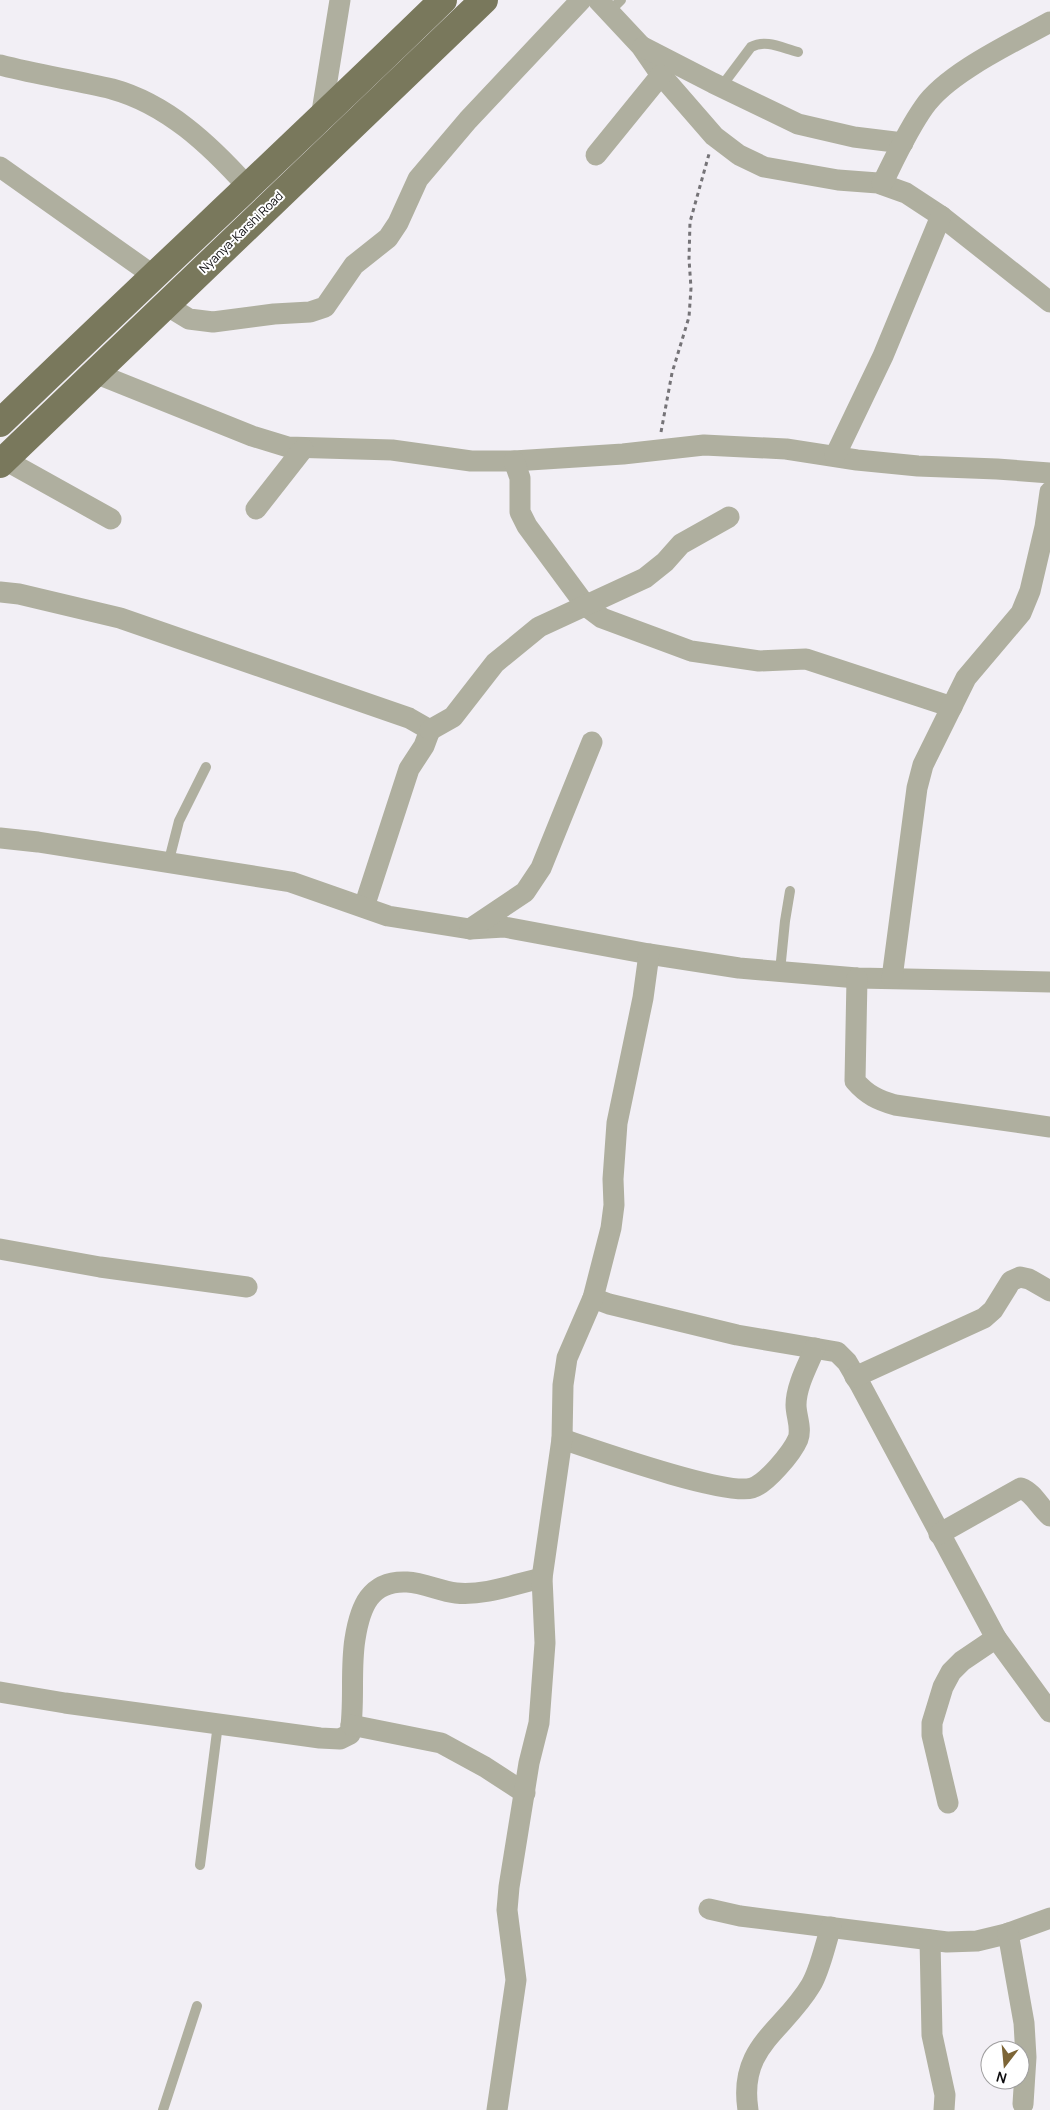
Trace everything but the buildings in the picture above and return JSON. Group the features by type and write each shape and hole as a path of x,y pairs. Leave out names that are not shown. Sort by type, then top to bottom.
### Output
{"main road":[{"path":"0,423 443,0"},
{"name":"Nyanya-Karshi Road","path":"2,462 484,0"}],"street":[{"path":"321,118 340,0"},
{"path":"166,305 189,319 213,322 274,314 310,312 325,307 354,265 388,238 398,223 418,179 424,171 468,120 581,0"},
{"path":"610,4 661,75 714,136 739,155 764,167 838,180 882,184 906,193 941,216 1050,302"},
{"path":"882,184 924,105 948,82 964,70 1050,22"},
{"path":"641,46 798,124 854,137 903,143"},
{"path":"0,65 113,90 163,112 191,131 220,156 247,186"},
{"path":"596,155 661,75"},
{"path":"0,167 154,276"},
{"path":"835,456 884,356 941,216"},
{"path":"95,373 252,436 288,447 303,449 334,447 392,450 471,460 514,460 623,454 704,445 786,449 918,466 1050,473"},
{"path":"256,509 303,449"},
{"path":"514,460 520,478 520,512 527,526 586,606 602,618 690,651 759,661 806,659 952,707"},
{"path":"2,462 111,519"},
{"path":"892,978 917,788 923,765 966,678 1020,613 1030,591 1045,527 1050,492"},
{"path":"364,907 409,769 424,746 430,730 453,717 495,663 539,627 644,578 665,562 681,544 729,517"},
{"path":"0,592 19,594 120,618 409,718 430,730"},
{"path":"470,930 525,892 541,868 592,742"},
{"path":"0,838 38,842 291,882 388,916 470,930 504,927 649,954 739,968 857,978 1050,982"},
{"path":"498,2110 516,1980 507,1910 509,1886 529,1763 538,1723 545,1643 542,1578 562,1439 567,1358 593,1298 611,1228 614,1205 613,1179 617,1123 643,998 649,954"},
{"path":"857,978 855,1081 865,1092 880,1101 895,1105 1050,1126"},
{"path":"0,1249 100,1267 247,1288"},
{"path":"855,1377 984,1318 993,1310 1010,1281 1020,1277 1029,1279 1050,1291"},
{"path":"593,1298 609,1304 737,1335 837,1352 855,1377 996,1638 1050,1712"},
{"path":"562,1439 677,1475 738,1490 753,1488 766,1480 788,1455 798,1438 799,1423 796,1405 800,1384 814,1348"},
{"path":"939,1534 1021,1488 1029,1491 1050,1516"},
{"path":"0,1692 65,1703 340,1740 350,1734 354,1641 360,1612 372,1593 388,1584 408,1582 456,1593 482,1592 542,1578"},
{"path":"948,1803 932,1735 932,1723 943,1687 951,1672 962,1661 996,1638"},
{"path":"351,1724 441,1743 525,1793"},
{"path":"708,1909 740,1916 947,1942 977,1941 1008,1933 1050,1918"},
{"path":"748,2110 745,2094 748,2072 759,2047 811,1984 831,1927"},
{"path":"1008,1933 1024,2023 1026,2057 1023,2104"},
{"path":"930,1940 932,2034 945,2095 944,2110"}],"lane":[{"path":"721,87 751,47 755,45 765,43 798,52"},
{"path":"168,864 179,821 206,767"},
{"path":"780,971 790,891"},
{"path":"200,1865 218,1724"},
{"path":"163,2110 197,2006"}],"path":[{"path":"657,450 672,373 689,317 691,288 689,259 690,222 714,136"}]}
